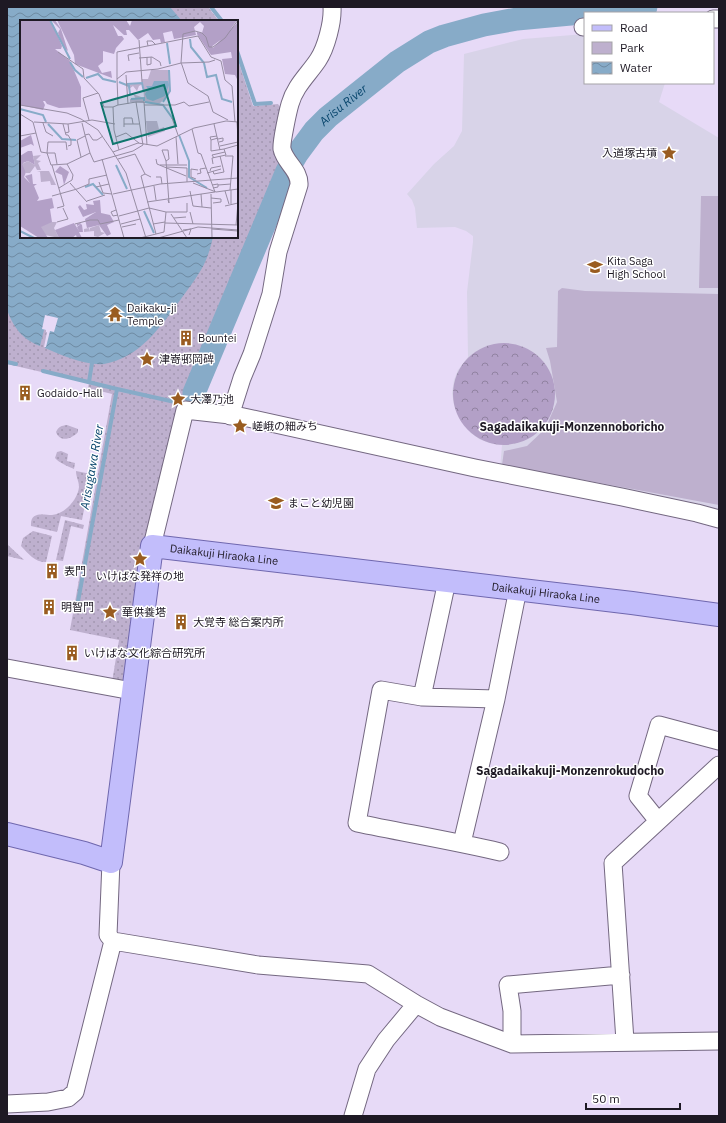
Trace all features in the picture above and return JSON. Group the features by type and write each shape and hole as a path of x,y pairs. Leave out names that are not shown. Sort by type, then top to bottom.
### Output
{"main road":[{"name":"Daikakuji Hiraoka Line","path":"152,546 518,589 719,615"},
{"path":"7,834 84,853 111,862 152,546"}],"street":[{"path":"230,416 271,294 278,252 299,184 299,178 282,149 290,103 296,88 318,59 323,49 332,14 332,7"},
{"path":"152,546 185,410 239,416 475,468 622,497 719,519"},
{"path":"422,697 447,581"},
{"path":"462,843 496,699 518,589"},
{"path":"7,668 132,691"},
{"path":"496,699 422,697 382,690 357,823 410,835 462,843 500,852"},
{"path":"658,821 638,796 658,725 719,741"},
{"path":"625,1041 613,863 719,765"},
{"path":"111,862 108,935 112,941 258,965 368,974 416,1004 440,1016 512,1044 625,1041 719,1041"},
{"path":"7,1104 48,1102 68,1098 75,1092 112,941"},
{"path":"512,1044 512,1011 508,985 621,975"},
{"path":"353,1116 367,1069 386,1040 416,1004"}],"shaded area":[{"name":"Kita Saga High School","path":"584,34 584,84 665,84 659,102 719,138 719,509 500,469 502,445 489,443 479,439 471,433 460,420 454,405 452,393 454,380 458,370 468,357 467,292 473,236 466,231 455,227 417,228 415,208 412,200 407,194 434,164 454,146 462,131 464,54 523,39"}],"green space":[{"name":"Daikaku-ji Temple","path":"7,7 208,7 218,20 20,20 20,238 238,238 238,60 253,106 278,104 282,110 285,165 266,215 194,383 180,404 124,680 118,683 112,682 119,640 70,630 112,394 88,388 89,383 7,364"},
{"path":"701,196 719,196 719,288 699,288"},
{"path":"562,288 585,291 719,294 719,505 502,465 504,451 527,446 545,429 557,402 550,361 546,348 557,347 558,291"},
{"path":"504,343 524,347 532,351 540,358 547,366 551,374 555,394 551,414 547,422 540,430 532,437 524,441 504,445 484,441 476,437 468,430 461,422 457,414 453,394 457,374 461,366 468,358 476,351 484,347"},
{"path":"67,425 78,429 78,432 66,439 60,438 56,432 60,427"},
{"path":"61,451 68,454 67,461 75,463 74,469 56,460 55,458 57,452"},
{"path":"76,471 91,474 82,520 61,516 57,532 31,526 31,521 35,516 57,514 62,512 70,505 78,492 79,487"},
{"path":"65,520 84,525 83,529 71,526 63,561 56,560"},
{"path":"33,531 52,536 46,562 38,561 29,555 21,546 23,538"},
{"path":"8,545 24,560 7,556"}],"water":[{"path":"7,7 170,7 181,20 20,20 20,238 213,238 210,249 201,270 166,320 139,348 117,361 104,364 89,363 74,359 45,348 49,330 44,330 40,346 28,340 19,332 7,310"}],"pier":[{"path":"45,315 58,318 54,332 50,331 46,347 44,347 47,332 46,330 42,329"}],"waterway":[{"path":"211,7 221,20"},
{"name":"Arisu River","path":"592,12 646,7"},
{"name":"Arisu River","path":"194,393 287,171 297,154 314,131 328,117 397,62 429,42 444,36 484,25 517,19 584,13"},
{"path":"238,54 255,104 271,103"},
{"path":"7,362 16,364"},
{"path":"89,382 92,363"},
{"path":"43,371 117,389"},
{"name":"Arisugawa River","path":"77,607 117,389 175,402"}],"place":[{"name":"入道塚古墳","path":"669,153"},
{"name":"Kita Saga High School","path":"595,267"},
{"name":"Daikaku-ji Temple","path":"115,314"},
{"name":"Bountei","path":"186,338"},
{"name":"津嵜邨岡碑","path":"147,359"},
{"name":"Godaido-Hall","path":"25,393"},
{"name":"大澤乃池","path":"178,399"},
{"name":"嵯峨の細みち","path":"240,426"},
{"name":"まこと幼児園","path":"276,503"},
{"name":"いけばな発祥の地","path":"140,559"},
{"name":"表門","path":"52,571"},
{"name":"明智門","path":"49,607"},
{"name":"華供養塔","path":"110,612"},
{"name":"大覚寺 総合案内所","path":"181,622"},
{"name":"いけばな文化綜合研究所","path":"72,653"}],"district":[{"name":"Sagadaikakuji-Monzennoboricho","path":"572,427"},
{"name":"Sagadaikakuji-Monzenrokudocho","path":"570,771"}]}
